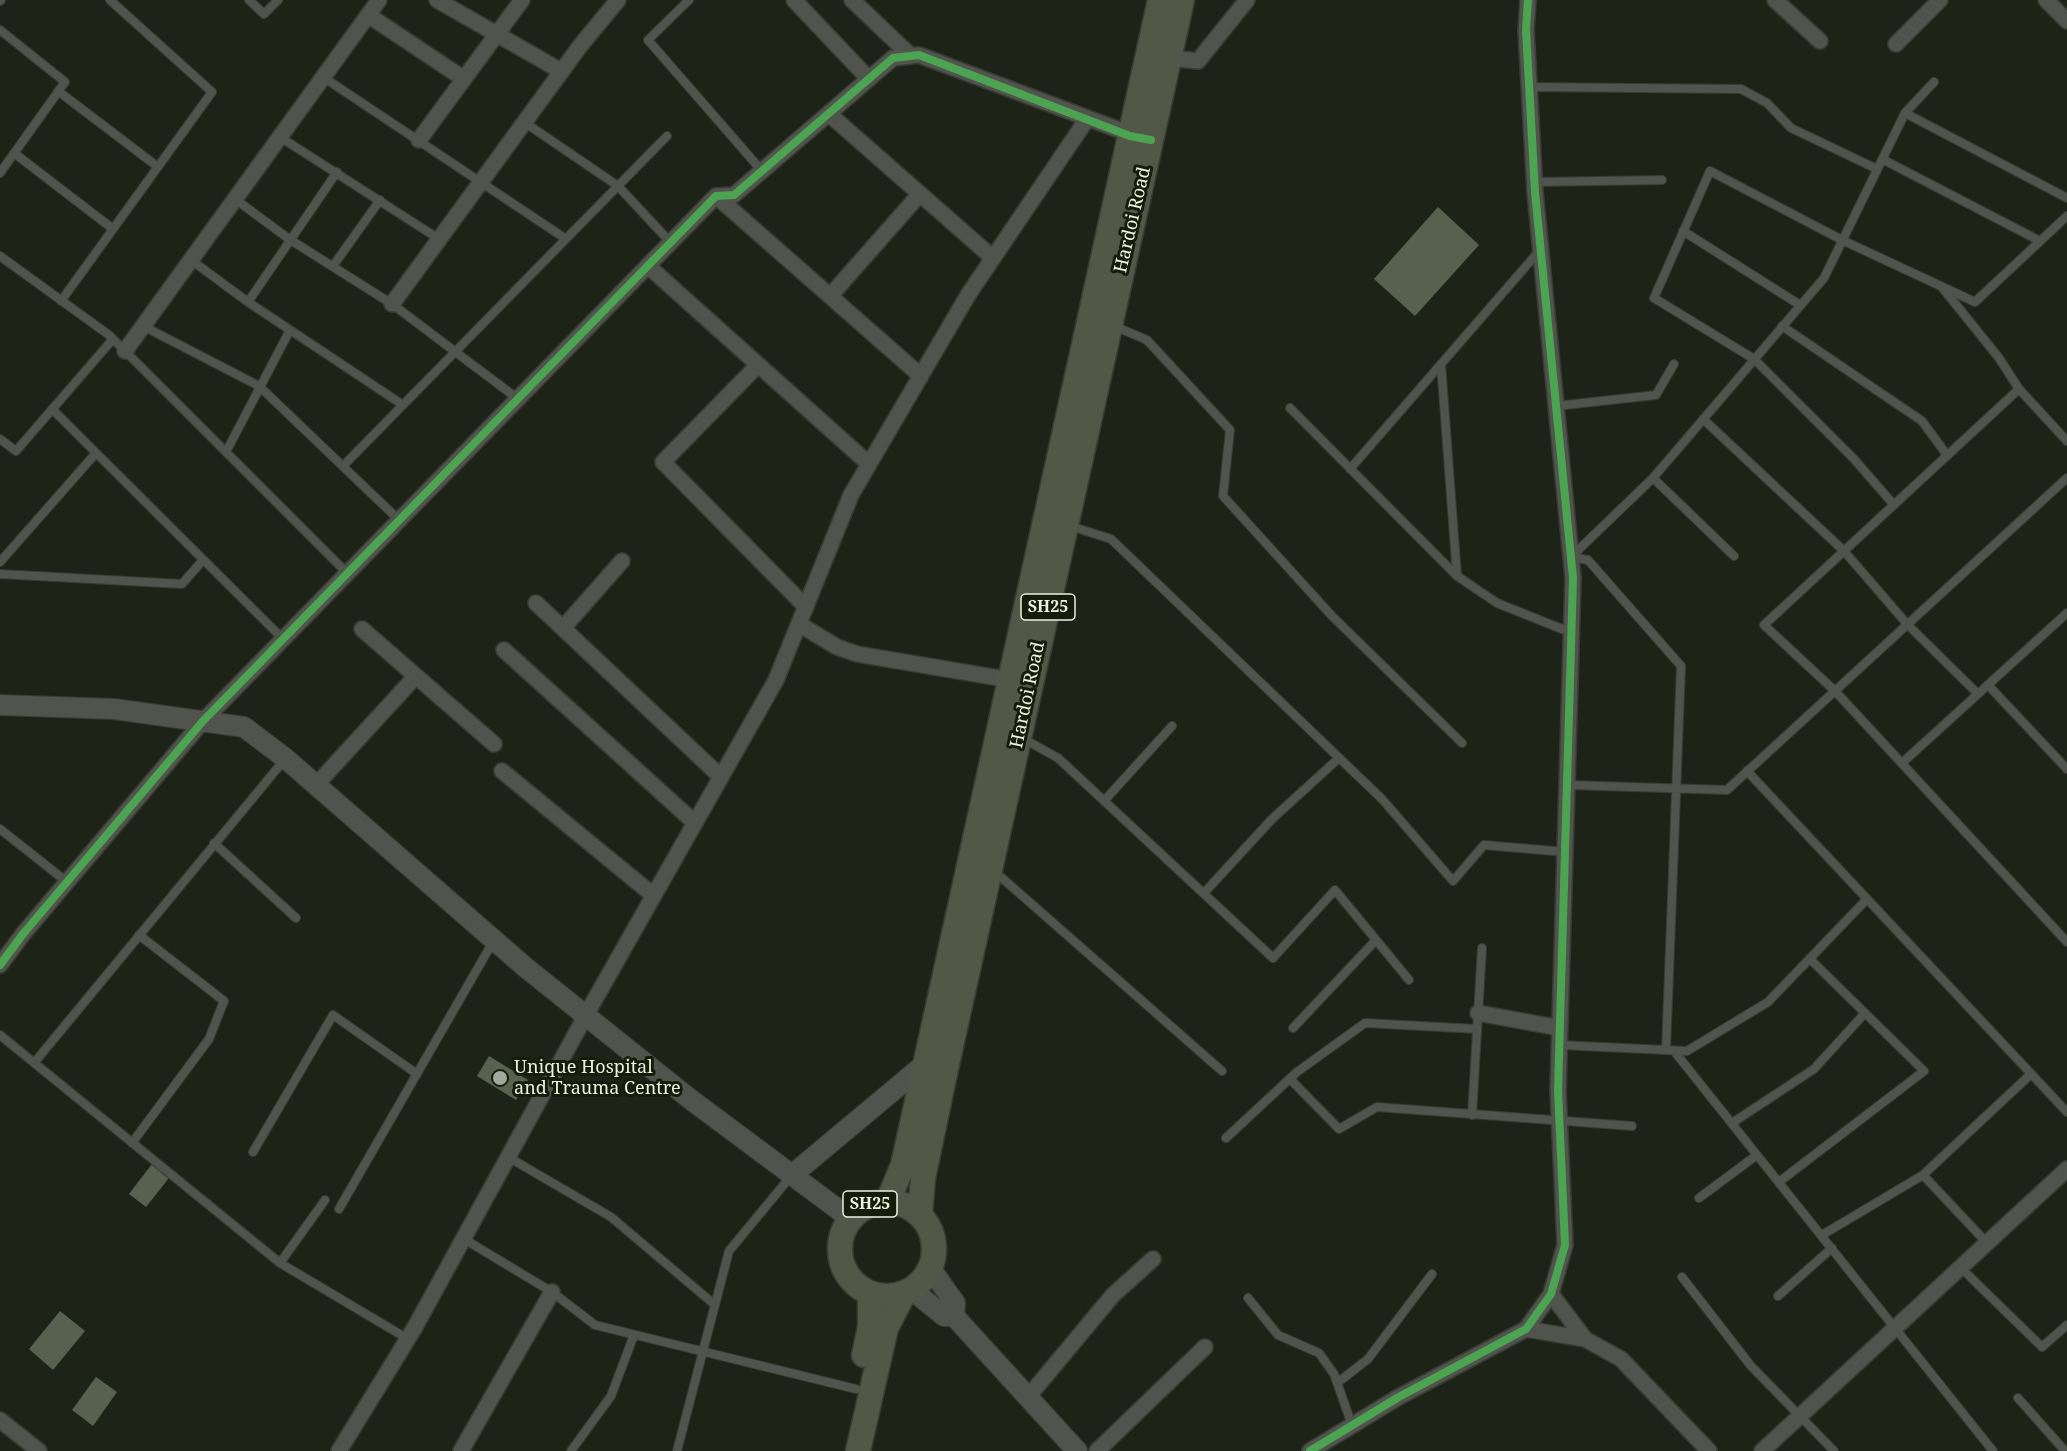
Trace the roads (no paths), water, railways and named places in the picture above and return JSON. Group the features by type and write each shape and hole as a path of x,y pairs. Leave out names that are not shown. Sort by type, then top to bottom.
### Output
{"main road":[{"name":"Hardoi Road","path":"920,1215 936,1065 1009,735 1066,525 1110,324 1160,0"},
{"name":"Hardoi Road","path":"888,1201 903,1165 936,1065 990,868 1009,735 1011,680 1140,138 1169,58 1182,0"},
{"name":"SH25","path":"870,1293 852,1281 843,1266 840,1249 844,1229 851,1219 870,1204 888,1201 906,1205 920,1215 931,1231 934,1252 930,1268"},
{"path":"858,1451 886,1328 908,1291 930,1268"},
{"path":"843,1451 870,1327 870,1293 886,1296 908,1291"}],"street":[{"path":"125,351 379,0"},
{"path":"437,0 561,71"},
{"path":"419,140 522,0"},
{"path":"392,304 561,71 618,0"},
{"path":"794,0 869,79"},
{"path":"852,0 911,56"},
{"path":"1169,58 1198,61 1247,0"},
{"path":"1310,1451 1397,1398 1526,1329 1551,1294 1565,1245 1559,1122 1572,633 1571,557 1535,182 1526,30 1528,0"},
{"path":"1775,0 1820,41"},
{"path":"1896,44 1940,0"},
{"path":"2046,0 2067,21"},
{"path":"368,15 464,79"},
{"path":"0,965 203,721 716,196 734,195 893,58 919,55 1140,138"},
{"path":"829,114 993,258"},
{"path":"339,1451 408,1340 586,1015 776,680 851,495 993,258 1087,119"},
{"path":"830,296 920,194"},
{"path":"716,196 921,376"},
{"path":"648,266 869,464"},
{"path":"758,365 663,462 806,606"},
{"path":"563,628 622,561"},
{"path":"536,603 720,776"},
{"path":"799,624 837,646 857,654 1011,680"},
{"path":"362,629 494,744"},
{"path":"504,650 694,822"},
{"path":"316,784 415,677"},
{"path":"0,705 114,709 244,728 316,784 494,940 586,1015 851,1219"},
{"path":"502,771 653,895"},
{"path":"1478,1013 1560,1028"},
{"path":"792,1175 936,1065"},
{"path":"1762,1451 2067,1169"},
{"path":"1028,1397 1113,1295 1153,1259"},
{"path":"930,1268 955,1303 954,1316 1077,1451"},
{"path":"908,1291 944,1316 954,1316"},
{"path":"461,1451 552,1292"},
{"path":"1551,1294 1585,1339"},
{"path":"1526,1329 1585,1339 1621,1359 1709,1451"},
{"path":"1098,1451 1205,1347"},
{"path":"0,1421 39,1451"}],"lane":[{"path":"62,301 212,92 110,0"},
{"path":"249,0 264,14 278,0"},
{"path":"688,0 648,40 762,171"},
{"path":"0,30 65,82 0,173"},
{"path":"323,77 566,239"},
{"path":"1571,557 1653,478 1824,278 1905,113 1934,82"},
{"path":"1529,87 1742,89 1767,104 1791,128 1877,169"},
{"path":"58,90 158,167"},
{"path":"1905,113 2067,198"},
{"path":"524,122 618,186 671,243"},
{"path":"343,466 667,136"},
{"path":"280,137 439,239"},
{"path":"14,153 113,229"},
{"path":"1882,159 2040,241"},
{"path":"1894,505 1854,459 1754,359 1654,298 1710,171 1842,240 1975,302 2067,216"},
{"path":"248,302 337,172"},
{"path":"1535,182 1662,180"},
{"path":"235,199 289,239 392,304 518,399"},
{"path":"333,267 380,200"},
{"path":"1683,231 1800,305"},
{"path":"1350,469 1541,249"},
{"path":"0,256 113,339 347,573"},
{"path":"191,260 248,302 403,405"},
{"path":"1940,285 1999,358 2019,389 2067,441"},
{"path":"1110,324 1147,340 1230,430 1223,496 1332,616 1462,743"},
{"path":"143,326 259,386 399,520"},
{"path":"1782,326 1922,422 1947,455"},
{"path":"226,452 290,330"},
{"path":"0,439 16,451 113,339"},
{"path":"1441,364 1457,576"},
{"path":"1556,406 1656,395 1674,364"},
{"path":"2019,389 1764,625 1835,691 2067,942"},
{"path":"1290,408 1457,576 1497,603 1572,633"},
{"path":"52,409 283,639"},
{"path":"1703,419 1844,551 1907,624 1978,694"},
{"path":"0,562 96,453"},
{"path":"1653,478 1734,556"},
{"path":"1568,785 1727,790 2067,478"},
{"path":"1066,525 1111,539 1382,799 1453,881 1484,845 1567,852"},
{"path":"1571,557 1588,560 1681,666 1670,1051 1732,1123 1993,1451"},
{"path":"0,574 182,584 203,560"},
{"path":"1902,763 2067,613"},
{"path":"1988,685 2067,768"},
{"path":"1104,801 1172,726"},
{"path":"1009,735 1058,758 1273,958 1335,890 1409,980"},
{"path":"34,1063 285,758"},
{"path":"1204,893 1272,819 1339,758"},
{"path":"1747,771 2067,1112"},
{"path":"0,829 67,882"},
{"path":"214,843 296,918"},
{"path":"990,868 1222,1071"},
{"path":"1560,1046 1687,1051 1768,1002 1867,899"},
{"path":"132,1143 209,1039 224,1001 139,935"},
{"path":"339,1209 494,940"},
{"path":"1293,1028 1376,940"},
{"path":"1472,1114 1482,948"},
{"path":"1779,1182 1924,1071 1810,959"},
{"path":"1732,1123 1814,1069 1864,1013"},
{"path":"254,1152 333,1015 417,1074"},
{"path":"1226,1138 1290,1079 1365,1023 1477,1029"},
{"path":"0,1035 280,1263 408,1340"},
{"path":"1822,1235 1923,1175 2031,1074"},
{"path":"1290,1079 1339,1129 1377,1107 1632,1126"},
{"path":"1699,1198 1757,1155"},
{"path":"508,1157 611,1217 715,1305"},
{"path":"677,1451 729,1251 792,1175"},
{"path":"1923,1175 1987,1243"},
{"path":"280,1263 325,1200"},
{"path":"464,1239 552,1292 595,1325 856,1389"},
{"path":"1778,1296 1832,1248"},
{"path":"1961,1268 2042,1347 2067,1325"},
{"path":"1337,1383 1368,1359 1432,1274"},
{"path":"1682,1277 1751,1366 1834,1451"},
{"path":"1248,1298 1278,1335 1319,1353 1334,1374 1352,1425"},
{"path":"571,1451 611,1396 634,1335"},
{"path":"2018,1398 2065,1451"}],"place":[{"name":"Unique Hospital and Trauma Centre","path":"500,1078"}]}
